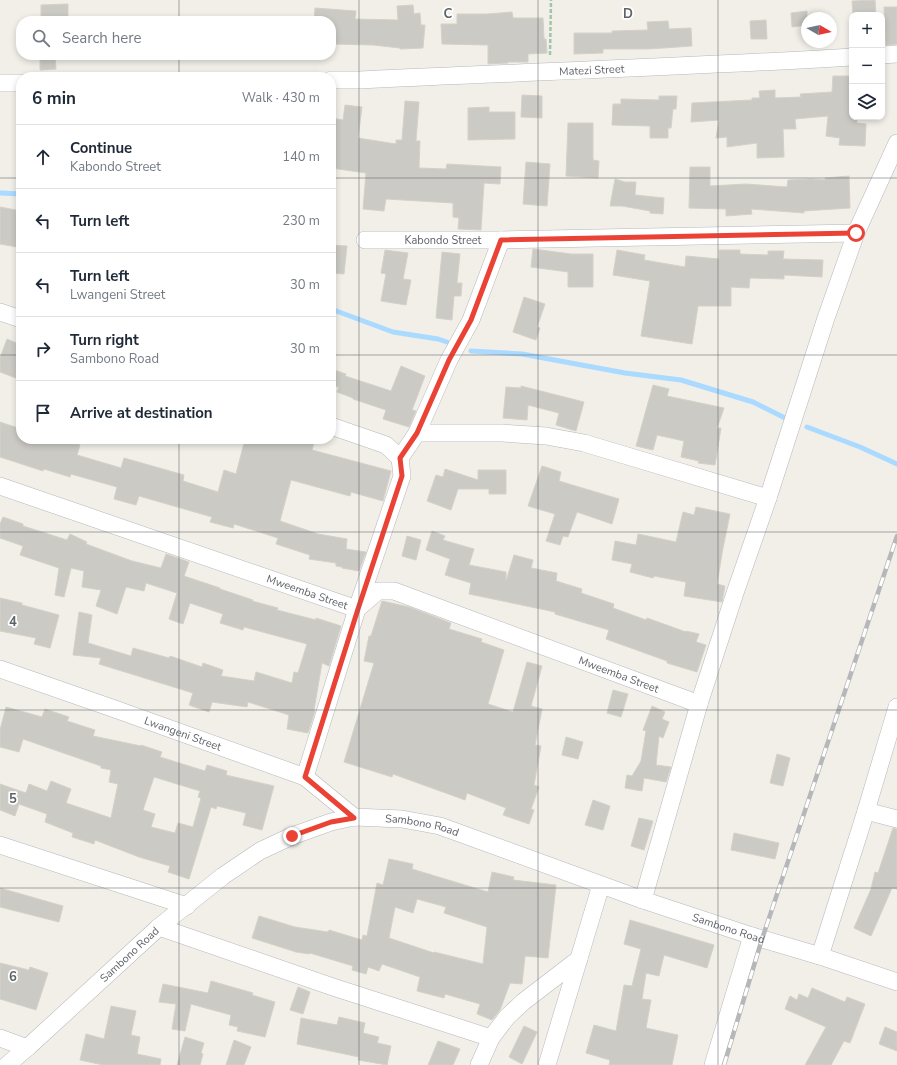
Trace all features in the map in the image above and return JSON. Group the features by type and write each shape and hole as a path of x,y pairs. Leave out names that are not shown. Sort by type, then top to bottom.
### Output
{"street":[{"path":"885,55 897,54"},
{"name":"Matezi Street","path":"336,80 550,70 741,64 849,57"},
{"path":"0,83 16,83"},
{"path":"643,900 699,704 824,325 856,233 897,143"},
{"name":"Kabondo Street","path":"365,240 501,240 856,233"},
{"path":"305,777 402,476 400,458 417,433 449,360 471,320 501,240"},
{"path":"0,312 16,317"},
{"path":"336,428 386,445 400,458"},
{"path":"417,433 502,433 546,436 584,443 768,498"},
{"name":"Mweemba Street","path":"0,486 358,609 378,591 394,591 699,704"},
{"name":"Lwangeni Street","path":"0,669 305,777 354,818"},
{"path":"820,956 897,707"},
{"path":"866,811 897,819"},
{"name":"Sambono Road","path":"7,1065 159,927 223,876 260,851 292,836 331,822 354,818 402,819 440,826 643,900 897,982"},
{"path":"0,845 186,906"},
{"path":"547,1065 602,885"},
{"path":"159,927 333,987 491,1038"},
{"path":"713,1065 752,936"},
{"path":"479,1065 491,1038 507,1016 579,959"},
{"path":"0,1038 27,1048"}],"path":[{"path":"550,0 550,70"}],"building":[{"path":"875,0 876,12 853,12 852,1"},
{"path":"68,4 68,16 41,16 41,5"},
{"path":"413,5 414,14 420,13 421,25 425,25 423,48 400,49 373,45 336,44 336,16 314,16 315,8 356,11 355,19 398,20 397,6"},
{"path":"884,7 897,7 897,44 886,45"},
{"path":"807,11 801,12 801,26 792,27 791,13"},
{"path":"512,12 513,18 543,18 544,39 546,39 547,53 528,54 528,62 488,64 488,45 442,44 441,24 457,24 457,14"},
{"path":"766,20 767,39 751,39 750,21"},
{"path":"668,21 669,29 691,28 692,46 649,49 603,49 603,53 574,54 574,33 612,33 612,31 648,30 647,22"},
{"path":"40,60 55,60 56,69 40,70"},
{"path":"833,76 849,76 849,120 857,120 857,123 866,124 865,146 839,145 840,138 826,136 828,116 795,119 796,129 783,129 784,157 757,158 757,143 727,147 727,137 716,138 719,120 691,122 692,103 752,100 752,98 760,98 759,91 775,90 775,98 801,97 800,94 832,92"},
{"path":"522,95 542,96 542,118 521,117"},
{"path":"659,96 677,96 676,109 673,109 671,128 668,128 668,138 650,138 650,126 612,125 613,104 621,104 621,99 659,100"},
{"path":"405,101 419,102 416,141 420,141 419,168 446,169 447,164 501,167 500,184 484,183 481,230 458,229 459,218 453,217 453,203 386,199 384,211 363,209 366,173 336,169 336,119 343,120 345,105 362,107 358,138 396,144 396,140 402,140"},
{"path":"489,107 489,112 515,112 515,139 468,140 468,108"},
{"path":"568,123 593,123 593,160 599,161 598,178 566,176"},
{"path":"526,162 550,164 547,206 523,204"},
{"path":"690,167 710,167 710,186 746,184 787,187 788,180 825,180 825,178 849,176 850,208 804,211 804,213 751,209 752,214 726,216 726,209 689,208"},
{"path":"615,179 625,182 636,182 635,195 664,198 663,214 650,213 650,211 622,206 610,206"},
{"path":"0,207 16,210 16,247 0,244"},
{"path":"336,245 347,246 344,274 336,273"},
{"path":"533,249 571,254 593,254 593,287 568,287 568,272 531,267"},
{"path":"385,250 408,253 403,279 411,280 406,305 381,301 386,274 381,273"},
{"path":"617,250 645,255 644,260 685,267 686,256 719,259 719,250 740,250 740,254 768,255 768,251 784,251 783,259 823,260 822,277 784,275 784,279 750,278 749,288 731,287 731,306 698,306 692,344 641,336 650,281 613,275"},
{"path":"442,252 460,254 457,283 462,283 461,296 454,296 452,320 436,318"},
{"path":"524,297 545,304 537,327 540,328 536,340 513,332"},
{"path":"7,339 16,343 16,378 0,372 0,358"},
{"path":"401,366 425,376 412,410 416,411 409,427 383,419 386,410 337,392 339,387 336,386 336,371 346,374 345,376 391,391"},
{"path":"653,385 669,389 667,396 724,408 717,428 721,428 715,465 698,463 699,461 681,457 684,441 657,435 653,450 636,446"},
{"path":"521,386 584,402 576,431 556,425 559,413 528,405 527,420 503,418 506,387 521,388"},
{"path":"0,422 16,427 16,444 77,444 80,445 77,455 121,468 124,458 184,475 183,481 218,492 224,470 236,474 244,444 314,444 312,450 391,471 383,501 351,492 350,496 291,480 280,521 318,534 347,539 346,549 366,552 359,571 336,566 336,563 309,559 310,555 276,544 278,538 234,524 233,528 210,522 212,517 139,496 136,505 114,499 117,487 71,474 70,477 44,469 43,471 0,457"},
{"path":"542,466 561,472 559,481 619,499 612,524 577,512 568,537 563,536 560,545 546,541 555,514 528,506"},
{"path":"445,469 478,480 478,470 506,470 506,494 489,494 489,489 458,489 451,510 427,501 436,475 443,477"},
{"path":"696,507 730,514 717,584 725,586 722,602 684,596 686,582 654,576 653,578 630,572 632,564 612,560 615,541 636,545 638,534 676,542 683,512 694,515"},
{"path":"3,517 23,524 23,526 67,540 70,534 87,542 86,544 132,561 161,568 166,554 189,562 184,576 253,600 252,601 278,608 277,610 316,620 316,618 341,626 329,666 322,663 315,711 308,733 287,729 289,715 248,702 247,707 212,702 209,712 189,705 193,693 99,664 101,658 73,655 79,612 92,615 88,643 131,656 133,648 169,658 170,656 202,667 203,663 223,670 221,676 254,681 256,672 292,683 294,672 298,673 307,644 244,627 243,630 220,623 223,614 190,603 183,624 169,619 177,593 146,583 144,591 126,587 117,614 96,606 101,590 82,587 84,571 71,568 64,597 55,595 59,568 20,555 23,546 0,538 0,524"},
{"path":"432,531 445,536 443,540 474,549 469,565 506,572 506,581 514,555 533,560 531,568 557,573 556,581 582,589 581,593 614,604 613,608 646,620 647,618 686,632 699,634 696,642 706,645 697,672 667,663 667,661 606,639 609,630 555,614 555,612 469,594 471,583 445,575 450,559 426,550"},
{"path":"407,536 421,540 416,560 402,556"},
{"path":"0,598 22,603 22,605 59,615 50,648 34,644 36,638 0,631"},
{"path":"382,601 409,607 451,623 449,629 482,639 481,642 504,650 488,704 513,712 527,662 542,666 531,706 542,709 535,745 541,746 534,785 539,787 531,809 534,810 529,824 503,815 506,808 467,793 465,800 393,774 392,777 344,762 374,663 364,661 369,636 371,636"},
{"path":"613,690 628,694 621,717 607,713"},
{"path":"652,706 665,712 662,719 669,722 663,738 659,736 656,765 671,767 666,782 644,778 642,791 625,788 627,775 632,776 641,761 646,731 643,730"},
{"path":"6,707 42,717 45,709 69,717 67,721 95,730 93,736 141,745 162,752 160,757 205,771 207,765 227,771 226,775 274,786 262,830 243,825 246,813 217,806 216,809 211,807 189,879 168,872 170,866 139,857 95,840 94,844 72,837 73,833 45,822 47,814 19,804 15,816 0,810 0,784 26,793 29,784 47,791 51,781 71,789 66,803 111,818 118,784 109,782 111,770 101,768 101,766 23,739 19,752 0,747 0,730","holes":["154,777 200,791 198,797 201,798 193,827 178,823 175,833 151,827 155,814 143,810"]},
{"path":"566,737 583,742 578,759 562,755"},
{"path":"777,754 790,758 783,786 770,783"},
{"path":"593,800 610,806 603,830 585,825"},
{"path":"639,818 653,821 644,850 631,846"},
{"path":"893,828 897,829 897,889 892,888 871,936 854,928 871,889 875,872 878,873"},
{"path":"734,833 779,843 775,859 731,850"},
{"path":"389,859 413,864 412,869 488,892 492,872 514,877 513,880 556,885 548,958 525,956 522,984 510,983 500,1010 492,1020 477,1014 480,1004 445,994 444,998 417,991 420,977 382,964 379,971 368,967 366,974 352,970 353,966 310,953 296,952 252,938 259,916 295,927 328,932 329,930 362,940 363,935 367,936 377,883 383,885","holes":["417,899 446,907 444,913 487,927 483,964 434,953 389,938 395,907 413,913"]},
{"path":"0,888 63,906 59,922 0,907"},
{"path":"630,920 714,945 707,968 664,955 659,976 646,973 642,999 651,1000 646,1028 678,1035 672,1065 609,1065 610,1060 586,1053 594,1025 616,1031 624,985 632,986 641,949 624,944"},
{"path":"0,963 29,970 30,967 48,973 36,1010 0,999"},
{"path":"211,981 253,993 252,995 275,1002 265,1037 237,1031 238,1027 229,1025 231,1015 191,1004 185,1031 172,1029 176,1004 159,1002 163,984 208,993"},
{"path":"298,987 310,992 303,1014 290,1010"},
{"path":"812,988 845,1002 847,997 865,1004 850,1043 844,1041 831,1065 805,1065 826,1027 785,1009 790,996 797,1000 799,994 808,998"},
{"path":"111,1006 136,1011 131,1035 140,1037 137,1054 161,1059 160,1065 103,1065 80,1060 86,1034 104,1039"},
{"path":"339,1017 365,1023 363,1033 379,1037 377,1043 391,1046 387,1065 358,1060 359,1057 297,1044 301,1018 337,1025"},
{"path":"524,1026 537,1032 522,1064 509,1057"},
{"path":"885,1027 897,1032 897,1051 879,1044"},
{"path":"185,1037 204,1043 200,1065 177,1065"},
{"path":"234,1040 251,1047 244,1065 226,1065"},
{"path":"438,1041 460,1049 453,1065 428,1065"}],"waterway":[{"path":"0,193 16,194"},
{"path":"336,311 393,332 438,339 447,342"},
{"path":"471,351 522,354 625,373 681,380 753,402 787,419"},
{"path":"807,427 860,447 897,464"}],"railway":[{"path":"724,1065 762,939 897,536"}],"route":[{"path":"292,836 331,822 354,818 305,777 402,476 400,458 417,433 449,360 471,320 501,240 856,233"}]}
